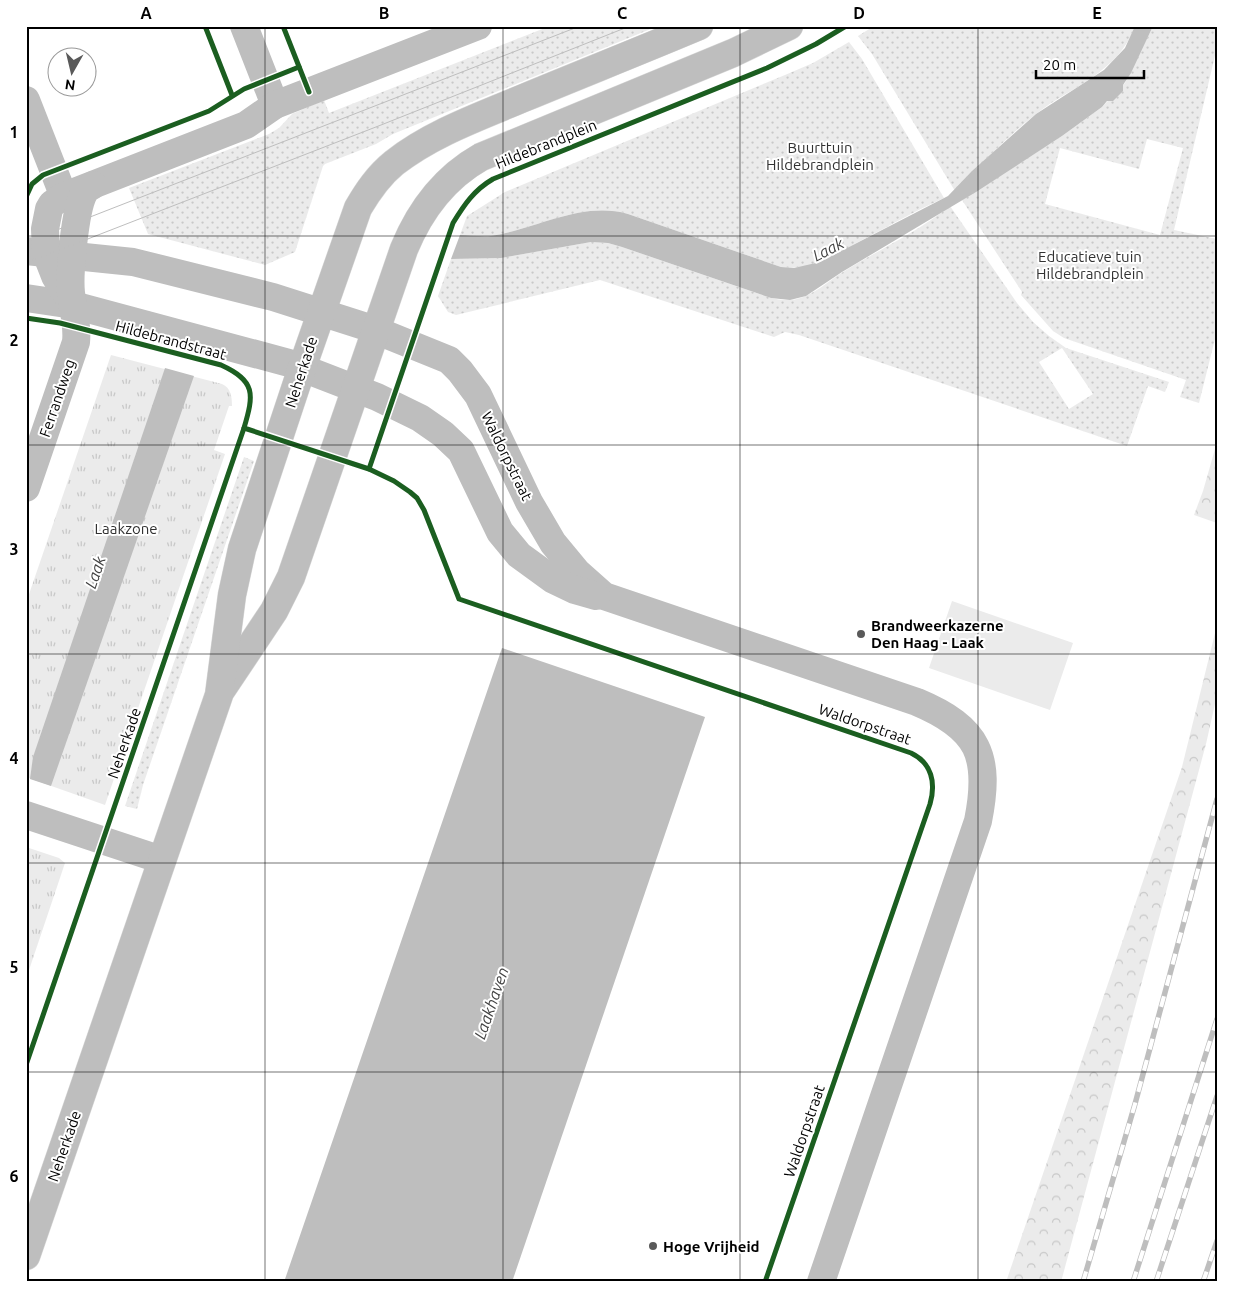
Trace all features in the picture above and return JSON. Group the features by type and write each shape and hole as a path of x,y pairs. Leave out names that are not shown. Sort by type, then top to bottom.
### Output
{"street":[{"path":"244,26 274,105"},
{"path":"36,252 44,235 49,209 54,202 64,196 246,126 274,105 478,26"},
{"path":"322,311 358,208 373,185 392,165 426,142 464,123 699,26"},
{"name":"Hildebrandplein","path":"356,388 404,249 418,218 436,193 463,168 498,149 732,53 790,26"},
{"path":"26,100 64,196"},
{"path":"74,305 71,290 73,255 80,206 84,194 92,186"},
{"path":"36,252 154,266 322,311 376,331"},
{"path":"36,252 74,305"},
{"name":"Hildebrandstraat","path":"26,298 74,305 252,352 302,368"},
{"name":"Ferrandweg","path":"26,488 75,346 77,331 74,305"},
{"name":"Neherkade","path":"26,1256 219,695 232,596 242,550 322,311"},
{"name":"Waldorpstraat","path":"376,331 444,358 460,371 478,395 529,502 553,543 565,560 587,583 604,596 929,707 950,719 964,730 974,743 982,766 983,794 974,837 821,1282"},
{"name":"Waldorpstraat","path":"302,368 356,388 420,418 453,442 465,458 500,532 512,548 528,563 552,579 575,590 622,603"},
{"name":"Neherkade","path":"219,695 274,611 291,577 356,388"},
{"path":"26,815 162,860"}],"green space":[{"path":"550,26 658,26 393,134 376,144 325,164 295,252 265,265 148,234 129,188 269,134 279,128 292,114 324,100 329,113"},
{"path":"874,26 1135,26 1127,42 1106,67 1025,123 994,151 955,191 872,54 858,36"},
{"name":"Educatieve tuin Hildebrandplein","path":"1153,26 1217,26 1217,47 1174,230 1217,239 1217,331 1199,403 1180,397 1186,380 1064,338 1053,331 1021,295 1022,292 962,200 1062,136 1102,107 1125,83","holes":["1147,139 1183,148 1160,235 1045,204 1060,148 1139,169"]},
{"name":"Buurttuin Hildebrandplein","path":"849,42 862,59 944,198 835,255 803,267 781,267 628,214 611,211 576,213 508,233 491,236 460,235 467,216 505,192 813,63"},
{"path":"950,206 1017,303 1033,322 1049,336 1066,348 1169,382 1165,392 1148,386 1127,446 799,335 785,332 774,337 600,280 456,315 448,312 438,296 451,259 501,258 591,242 608,243 622,247 771,298 794,300 815,291","holes":["1062,348 1093,394 1069,409 1039,362"]},
{"name":"Laakzone","path":"111,355 222,384 229,390 232,406 229,406 214,450 225,454 105,805 26,777 26,603"},
{"path":"1217,442 1217,523 1194,515"},
{"path":"244,457 254,461 143,785 137,809 125,806"},
{"path":"952,601 1073,643 1050,710 929,668"},
{"path":"1217,625 1217,695 1206,744 1061,1282 1006,1282 1182,767"},
{"path":"26,847 59,858 65,863 26,979"}],"water":[{"path":"1135,26 1153,26 1131,73 1123,85 1123,91 1113,101 1107,101 1102,107 1062,136 976,192 842,272 806,296 790,300 771,298 608,243 591,242 501,258 451,259 460,235 491,236 508,233 576,213 611,211 628,214 781,267 794,268 820,262 948,196 972,171 1036,114 1104,70 1125,48"},
{"path":"165,368 194,376 51,786 30,779 33,757"},
{"name":"Laakhaven","path":"502,648 705,717 512,1282 284,1282"}],"tram line":[{"path":"26,242 580,26"},
{"path":"26,263 630,26"}],"railway":[{"path":"1083,1282 1135,1104 1217,799"},
{"path":"1133,1282 1217,1019"},
{"path":"1156,1282 1217,1096"},
{"path":"1203,1282 1217,1241"}],"cycle path":[{"path":"205,26 232,95"},
{"path":"283,26 309,92"},
{"path":"369,469 453,223 465,204 480,188 493,179 767,68 816,44 846,26"},
{"path":"26,197 32,184 43,175 209,111 244,89 299,67"},
{"path":"26,318 60,323 221,365 232,371 241,377 249,390 250,406 244,428 369,469 394,481 417,498 424,510 459,599 911,753 924,762 931,774 933,789 930,804 765,1282"},
{"path":"26,1065 244,428"}],"place":[{"name":"Brandweerkazerne Den Haag - Laak","path":"861,634"},
{"name":"Hoge Vrijheid","path":"653,1246"}],"water label":[{"name":"Laak","path":"828,249"},
{"name":"Laak","path":"95,572"}]}
